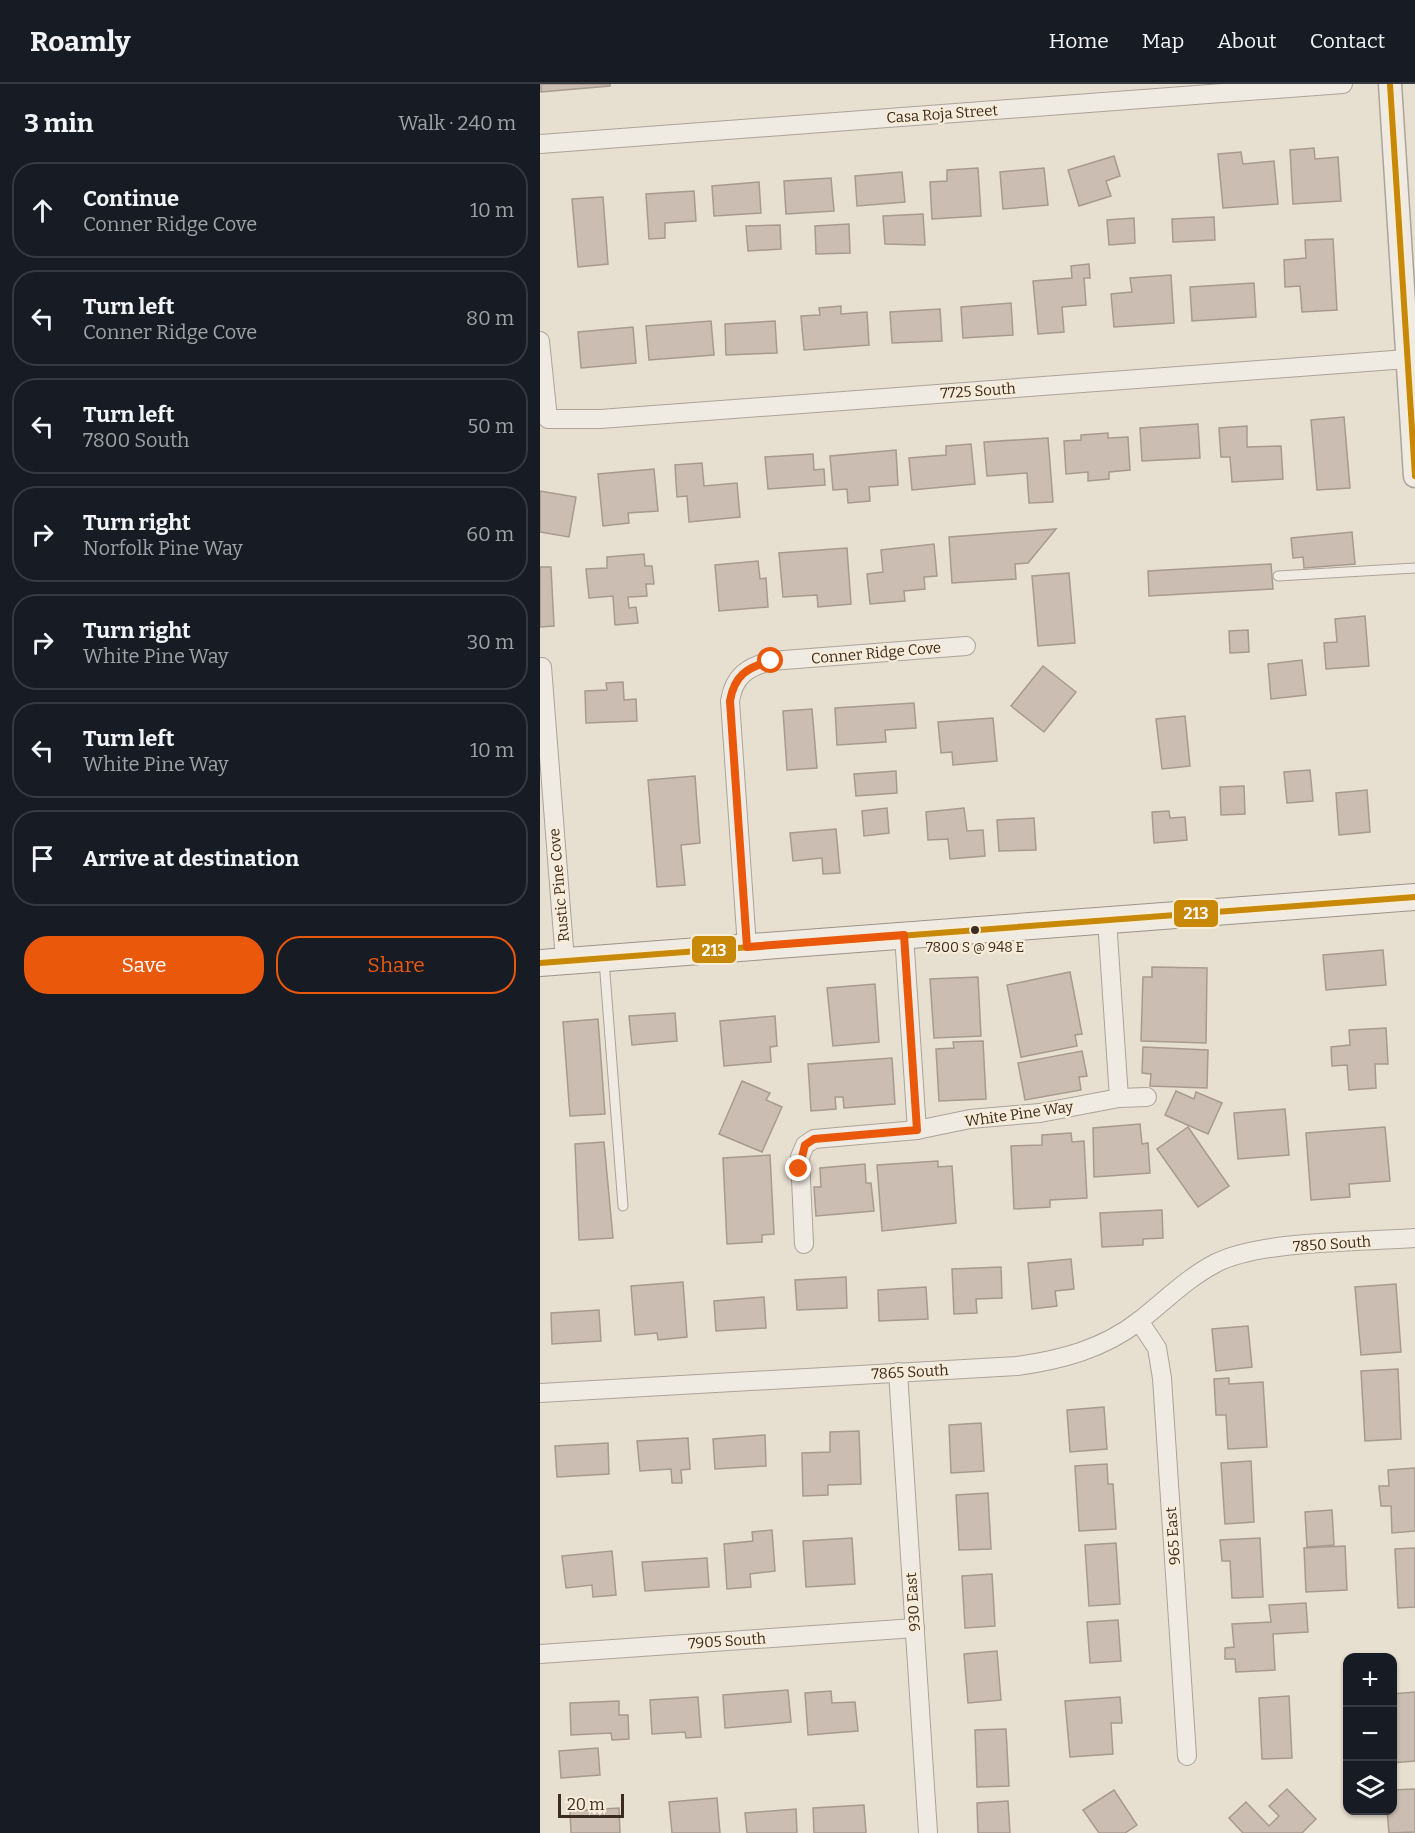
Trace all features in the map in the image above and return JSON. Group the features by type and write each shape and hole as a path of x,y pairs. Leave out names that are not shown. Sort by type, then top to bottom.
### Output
{"main road":[{"path":"540,963 1415,897"}],"street":[{"name":"Casa Roja Street","path":"540,144 1343,84"},
{"path":"1390,84 1408,254 1407,359 1415,476"},
{"name":"7725 South","path":"540,341 548,419 600,419 1407,359"},
{"name":"Conner Ridge Cove","path":"747,947 730,701 732,686 742,672 771,661 966,646"},
{"name":"Rustic Pine Cove","path":"542,667 565,961"},
{"path":"1107,920 1119,1098"},
{"path":"904,935 917,1130"},
{"name":"White Pine Way","path":"804,1244 799,1169 805,1145 827,1136 917,1130 970,1119 1040,1113 1119,1098 1146,1097"},
{"name":"7850 South","path":"1248,1252 1292,1246 1415,1238"},
{"name":"7865 South","path":"540,1393 1017,1366 1051,1362 1113,1339 1191,1278 1218,1262 1248,1252"},
{"name":"965 East","path":"1138,1321 1157,1348 1162,1378 1187,1756"},
{"name":"930 East","path":"898,1372 928,1833"},
{"name":"7905 South","path":"540,1654 915,1628"}],"lane":[{"path":"1278,576 1415,568"},
{"path":"604,958 623,1206"}],"building":[{"path":"541,84 610,84 610,86 541,92"},
{"path":"1314,148 1315,159 1338,157 1341,201 1293,204 1290,150"},
{"path":"1241,152 1243,164 1274,161 1278,204 1223,208 1218,154"},
{"path":"1114,156 1120,176 1106,181 1111,196 1079,206 1068,170"},
{"path":"978,168 981,216 932,219 930,182 947,181 947,170"},
{"path":"1044,168 1048,205 1003,209 1000,172"},
{"path":"902,172 905,202 857,206 855,176"},
{"path":"831,178 834,211 786,214 784,181"},
{"path":"759,182 761,213 714,216 712,186"},
{"path":"694,191 696,221 665,223 665,238 649,239 646,194"},
{"path":"603,197 608,264 578,267 572,199"},
{"path":"923,214 925,245 885,244 883,216"},
{"path":"1214,217 1215,240 1173,242 1172,219"},
{"path":"1134,218 1135,243 1109,245 1107,220"},
{"path":"849,224 850,253 816,254 815,226"},
{"path":"780,225 781,249 748,251 746,226"},
{"path":"1333,239 1337,310 1302,312 1300,286 1285,287 1284,260 1306,258 1305,240"},
{"path":"1089,264 1090,278 1084,278 1086,305 1062,307 1064,332 1038,334 1033,281 1072,278 1071,266"},
{"path":"1171,275 1174,323 1114,327 1111,294 1132,292 1130,278"},
{"path":"1254,283 1256,317 1192,321 1190,287"},
{"path":"1011,303 1013,335 963,338 961,307"},
{"path":"841,306 841,314 867,312 869,345 804,350 801,316 820,315 819,308"},
{"path":"940,309 942,341 892,343 890,312"},
{"path":"711,321 714,355 649,360 646,326"},
{"path":"775,321 777,353 726,355 725,324"},
{"path":"633,327 636,363 581,368 578,332"},
{"path":"1344,417 1350,488 1317,490 1311,420"},
{"path":"1198,424 1200,458 1142,461 1140,428"},
{"path":"1247,426 1247,447 1281,446 1283,479 1232,482 1230,457 1221,457 1219,428"},
{"path":"1108,433 1108,438 1128,437 1130,470 1109,472 1109,479 1088,481 1088,472 1066,474 1064,441 1081,440 1081,435"},
{"path":"1048,438 1053,502 1029,503 1027,473 987,476 984,442"},
{"path":"971,444 975,484 912,490 909,458 946,455 946,446"},
{"path":"896,450 898,485 869,487 870,501 848,503 847,489 833,490 830,456"},
{"path":"813,454 814,470 824,469 825,485 768,489 765,457"},
{"path":"702,463 704,486 737,483 740,517 689,522 687,496 677,497 675,465"},
{"path":"654,469 658,511 628,513 629,523 603,526 598,474"},
{"path":"540,491 576,497 569,537 540,532"},
{"path":"1056,529 1028,563 1015,564 1016,579 952,583 949,537"},
{"path":"1352,532 1355,564 1304,568 1303,557 1293,558 1291,538"},
{"path":"934,544 937,576 924,577 925,589 904,591 905,601 870,604 867,574 883,572 881,550"},
{"path":"847,548 851,604 818,607 817,595 783,597 779,553"},
{"path":"644,554 645,566 652,566 654,584 646,584 647,596 628,597 629,608 636,607 638,623 615,625 613,596 589,598 586,569 607,568 607,557"},
{"path":"758,561 760,579 766,578 768,607 719,611 715,565"},
{"path":"1271,564 1273,589 1149,596 1148,571"},
{"path":"540,567 551,567 554,626 540,627"},
{"path":"1069,573 1075,643 1038,646 1032,576"},
{"path":"1365,616 1369,666 1326,669 1324,643 1337,642 1335,619"},
{"path":"1248,630 1249,652 1230,653 1229,631"},
{"path":"1302,660 1306,695 1271,699 1268,664"},
{"path":"1043,666 1076,692 1044,732 1011,706"},
{"path":"623,682 624,700 636,699 637,721 586,723 585,691 607,690 606,683"},
{"path":"914,703 916,728 885,730 886,742 837,745 835,708"},
{"path":"812,709 817,768 787,770 783,711"},
{"path":"1185,716 1190,766 1162,769 1156,719"},
{"path":"993,718 997,761 953,765 952,752 941,753 938,722"},
{"path":"1310,770 1313,801 1287,803 1284,772"},
{"path":"896,771 897,793 856,796 854,774"},
{"path":"695,776 700,843 681,845 685,885 657,887 648,780"},
{"path":"1244,786 1245,814 1221,815 1220,787"},
{"path":"1367,790 1370,832 1339,835 1336,793"},
{"path":"887,808 889,833 864,836 862,811"},
{"path":"964,808 967,831 983,830 985,856 950,859 948,839 928,840 926,812"},
{"path":"1169,811 1170,818 1185,817 1187,840 1154,843 1152,812"},
{"path":"1034,818 1036,850 999,851 997,820"},
{"path":"836,829 840,873 823,874 822,858 793,861 790,833"},
{"path":"1383,950 1386,985 1326,990 1323,955"},
{"path":"1152,967 1207,968 1206,1043 1141,1041 1143,977 1152,977"},
{"path":"1070,972 1082,1034 1075,1035 1077,1046 1021,1057 1007,985"},
{"path":"978,977 981,1036 934,1038 930,979"},
{"path":"875,984 879,1042 833,1046 827,988"},
{"path":"675,1013 677,1041 632,1045 629,1016"},
{"path":"775,1016 777,1046 770,1047 771,1062 724,1066 720,1021"},
{"path":"598,1019 605,1114 570,1116 563,1022"},
{"path":"1386,1028 1388,1064 1375,1064 1376,1088 1349,1090 1347,1065 1332,1066 1331,1047 1350,1045 1349,1030"},
{"path":"983,1041 986,1099 939,1101 936,1049 954,1048 953,1042"},
{"path":"1143,1047 1208,1050 1207,1088 1150,1086 1151,1074 1142,1073"},
{"path":"1082,1051 1087,1076 1079,1077 1081,1090 1025,1100 1018,1063"},
{"path":"892,1058 895,1104 844,1108 843,1097 835,1097 836,1109 811,1111 808,1064"},
{"path":"742,1081 770,1093 766,1100 782,1107 762,1152 719,1134"},
{"path":"1176,1091 1194,1099 1196,1092 1222,1103 1208,1134 1165,1115"},
{"path":"1285,1109 1289,1155 1238,1159 1234,1113"},
{"path":"1140,1124 1142,1144 1148,1143 1150,1173 1094,1177 1093,1128"},
{"path":"1188,1127 1229,1186 1198,1207 1157,1149"},
{"path":"1385,1127 1390,1181 1349,1184 1350,1197 1311,1200 1306,1133"},
{"path":"1071,1133 1072,1142 1084,1141 1087,1198 1050,1200 1050,1207 1014,1209 1011,1146 1042,1145 1042,1135"},
{"path":"604,1142 613,1238 579,1240 575,1144"},
{"path":"770,1155 774,1234 762,1235 762,1242 727,1244 723,1158"},
{"path":"938,1161 938,1167 952,1166 956,1223 882,1231 877,1165"},
{"path":"865,1164 866,1183 871,1183 874,1211 816,1216 814,1187 821,1187 820,1168"},
{"path":"1162,1210 1163,1238 1143,1239 1143,1245 1102,1247 1100,1213"},
{"path":"1071,1259 1074,1289 1055,1291 1057,1306 1032,1309 1028,1263"},
{"path":"1001,1267 1002,1298 976,1299 977,1313 954,1314 952,1269"},
{"path":"846,1277 847,1308 797,1310 795,1280"},
{"path":"683,1282 687,1337 658,1340 657,1333 635,1335 631,1286"},
{"path":"1396,1284 1401,1352 1361,1355 1355,1287"},
{"path":"926,1287 928,1319 879,1321 878,1290"},
{"path":"764,1297 766,1328 716,1331 714,1301"},
{"path":"599,1310 601,1341 552,1344 551,1313"},
{"path":"1248,1326 1252,1367 1216,1371 1212,1329"},
{"path":"1398,1369 1401,1439 1365,1441 1361,1371"},
{"path":"1229,1378 1229,1384 1263,1382 1267,1447 1228,1449 1226,1415 1216,1415 1214,1379"},
{"path":"1104,1407 1107,1449 1070,1452 1067,1410"},
{"path":"981,1423 984,1471 951,1473 949,1425"},
{"path":"859,1431 861,1484 828,1485 828,1495 803,1496 802,1453 830,1452 830,1432"},
{"path":"765,1435 766,1466 715,1469 713,1439"},
{"path":"688,1438 690,1469 681,1470 682,1483 672,1483 671,1469 640,1471 637,1441"},
{"path":"608,1443 609,1474 557,1477 555,1446"},
{"path":"1251,1461 1254,1522 1225,1524 1221,1463"},
{"path":"1107,1464 1108,1484 1113,1484 1116,1529 1079,1531 1075,1466"},
{"path":"1415,1468 1415,1531 1392,1533 1391,1506 1381,1506 1379,1486 1389,1486 1388,1470"},
{"path":"988,1493 991,1549 959,1550 956,1495"},
{"path":"1332,1510 1334,1545 1307,1547 1305,1512"},
{"path":"772,1530 775,1571 750,1574 751,1587 727,1589 724,1544 753,1541 752,1532"},
{"path":"852,1538 855,1584 806,1587 803,1541"},
{"path":"1260,1538 1263,1597 1232,1598 1230,1561 1222,1561 1220,1540"},
{"path":"1116,1543 1120,1604 1089,1606 1085,1545"},
{"path":"1345,1546 1347,1590 1306,1592 1304,1548"},
{"path":"1415,1548 1415,1607 1398,1608 1395,1549"},
{"path":"612,1551 616,1595 593,1597 592,1585 566,1588 562,1556"},
{"path":"707,1558 709,1587 645,1591 642,1562"},
{"path":"992,1574 995,1626 965,1628 962,1576"},
{"path":"1306,1603 1308,1632 1273,1634 1275,1670 1236,1672 1235,1659 1225,1659 1225,1648 1234,1647 1232,1624 1271,1622 1269,1605"},
{"path":"1118,1620 1121,1661 1090,1663 1087,1622"},
{"path":"997,1651 1001,1700 968,1703 964,1654"},
{"path":"788,1690 791,1722 725,1728 723,1695"},
{"path":"831,1691 832,1703 855,1702 858,1731 808,1735 805,1693"},
{"path":"1415,1692 1415,1761 1397,1763 1397,1694"},
{"path":"1289,1696 1292,1758 1262,1759 1259,1698"},
{"path":"698,1697 701,1737 686,1738 685,1732 652,1734 650,1700"},
{"path":"1120,1697 1122,1723 1111,1723 1113,1754 1070,1757 1065,1701"},
{"path":"619,1701 619,1715 628,1715 629,1739 612,1740 611,1733 571,1735 570,1703"},
{"path":"1006,1729 1009,1786 977,1787 975,1730"},
{"path":"598,1748 600,1775 561,1778 559,1751"},
{"path":"1287,1789 1316,1819 1302,1833 1243,1833 1229,1818 1246,1802 1269,1826 1279,1816 1269,1806"},
{"path":"1415,1789 1415,1832 1389,1833 1387,1815 1397,1815 1397,1790"},
{"path":"1114,1790 1137,1825 1125,1833 1099,1833 1083,1810"},
{"path":"717,1798 720,1833 672,1833 669,1802"},
{"path":"1008,1801 1010,1833 978,1833 977,1803"},
{"path":"864,1805 866,1833 814,1833 813,1808"},
{"path":"619,1808 620,1833 571,1833 570,1811"},
{"path":"796,1809 797,1833 747,1833 745,1813"}],"transit line":[{"name":"213","path":"1390,84 1415,476"},
{"name":"213","path":"540,963 1415,897"}],"place":[{"name":"7800 S @ 948 E","path":"975,930"}],"route":[{"path":"771,661 755,665 742,672 732,686 730,701 747,947 904,935 917,1130 827,1136 814,1139 805,1145 799,1169"}]}
